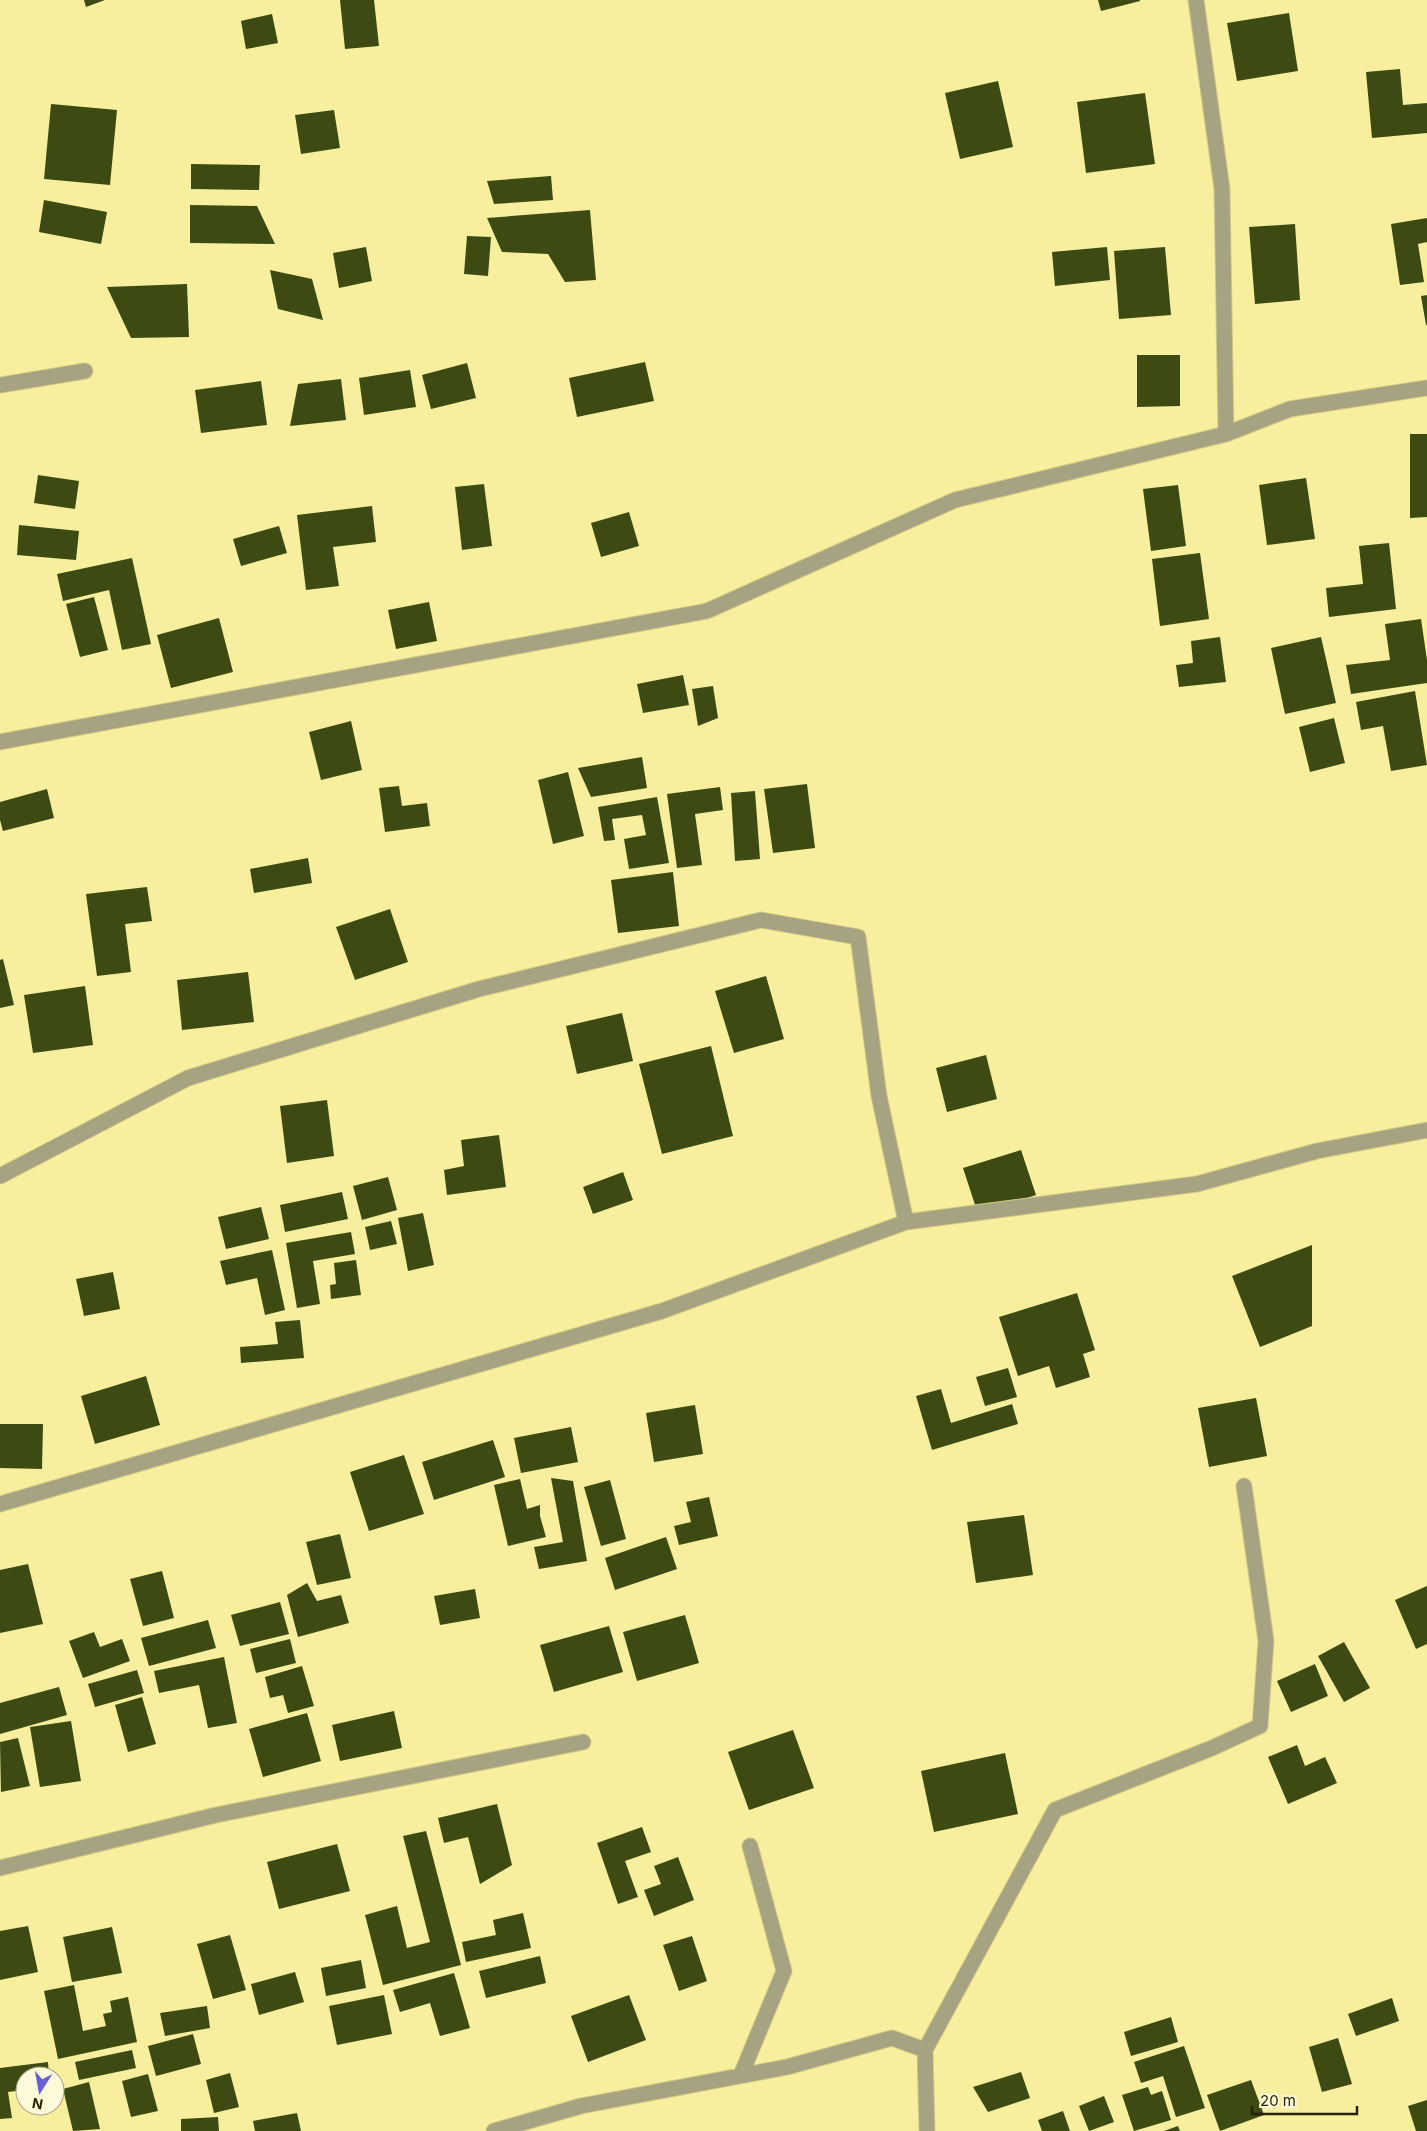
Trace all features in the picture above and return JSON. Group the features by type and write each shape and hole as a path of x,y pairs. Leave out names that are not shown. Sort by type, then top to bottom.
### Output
{"street":[{"path":"1196,0 1222,189 1226,434"},
{"path":"0,385 85,371"},
{"path":"0,742 707,611 956,500 1226,434 1290,409 1427,388"},
{"path":"0,1176 188,1078 479,989 761,920 858,938 879,1096 906,1222"},
{"path":"0,1504 662,1311 906,1222 1198,1184 1317,1150 1427,1130"},
{"path":"927,2131 925,2050 1056,1810 1212,1748 1260,1726 1266,1641 1244,1486"},
{"path":"0,1868 216,1815 584,1742"},
{"path":"741,2075 784,1971 750,1846"},
{"path":"494,2131 581,2106 787,2067 892,2038 925,2050"}],"building":[{"path":"84,0 105,0 86,7"},
{"path":"340,0 374,0 379,46 345,49"},
{"path":"1098,0 1140,0 1140,1 1101,11"},
{"path":"1289,13 1298,71 1237,81 1227,23"},
{"path":"272,14 278,43 246,49 241,21"},
{"path":"1400,69 1403,105 1427,103 1427,133 1372,138 1366,72"},
{"path":"998,81 1013,147 960,159 945,93"},
{"path":"1145,93 1155,164 1086,173 1077,102"},
{"path":"51,104 117,110 110,185 44,179"},
{"path":"334,110 340,148 301,154 295,115"},
{"path":"191,164 260,165 259,190 191,189"},
{"path":"551,176 553,200 494,204 487,181"},
{"path":"44,200 107,212 101,244 39,232"},
{"path":"190,205 257,206 275,244 190,243"},
{"path":"590,210 596,280 565,282 548,254 502,252 487,218"},
{"path":"1427,218 1427,242 1418,244 1424,282 1400,285 1391,224"},
{"path":"1295,224 1300,300 1255,304 1249,227"},
{"path":"467,236 491,237 488,276 464,274"},
{"path":"366,247 372,281 339,288 333,253"},
{"path":"1107,247 1110,280 1055,286 1052,252"},
{"path":"1165,247 1171,315 1119,319 1114,251"},
{"path":"270,270 312,279 323,320 278,309"},
{"path":"187,284 189,337 131,338 107,287"},
{"path":"1427,295 1427,325 1426,325 1421,296"},
{"path":"1137,355 1180,355 1180,406 1137,407"},
{"path":"645,362 654,401 577,417 569,378"},
{"path":"467,363 476,398 431,409 422,375"},
{"path":"410,370 416,407 364,415 359,378"},
{"path":"341,379 346,420 290,426 298,384"},
{"path":"261,381 267,425 201,433 195,390"},
{"path":"1410,434 1427,434 1427,517 1410,518"},
{"path":"38,475 79,481 75,509 34,503"},
{"path":"1306,478 1315,539 1267,545 1259,485"},
{"path":"484,484 492,546 462,550 455,487"},
{"path":"1178,485 1186,546 1151,551 1143,489"},
{"path":"372,506 376,542 333,547 339,586 306,590 297,515"},
{"path":"629,512 639,546 601,557 591,523"},
{"path":"19,525 79,531 76,560 17,555"},
{"path":"279,526 287,553 241,566 233,539"},
{"path":"1389,543 1396,609 1329,617 1326,588 1363,584 1359,546"},
{"path":"1200,553 1209,619 1160,626 1152,559"},
{"path":"132,558 151,644 122,650 109,590 63,601 57,574"},
{"path":"94,597 108,650 80,657 66,604"},
{"path":"429,602 437,641 396,649 388,610"},
{"path":"219,618 233,672 171,688 157,635"},
{"path":"1421,619 1427,660 1427,683 1351,694 1346,665 1390,660 1385,624"},
{"path":"1220,637 1226,682 1179,687 1176,665 1193,663 1191,641"},
{"path":"1321,637 1336,703 1285,714 1271,648"},
{"path":"683,675 689,705 643,713 637,684"},
{"path":"713,686 718,718 698,726 692,689"},
{"path":"1415,691 1427,765 1391,771 1383,726 1361,730 1356,702"},
{"path":"1334,718 1345,763 1310,772 1299,727"},
{"path":"351,721 362,770 321,780 309,732"},
{"path":"642,757 647,788 591,797 578,768"},
{"path":"568,772 584,836 553,844 538,780"},
{"path":"807,784 815,848 773,853 764,789"},
{"path":"399,786 402,806 427,803 430,826 385,832 379,788"},
{"path":"720,787 723,810 695,814 702,865 677,868 667,794"},
{"path":"47,789 54,818 3,831 0,820 0,802"},
{"path":"755,791 760,859 735,861 731,793"},
{"path":"657,797 669,863 629,869 624,839 646,835 642,815 612,819 615,840 604,841 598,807"},
{"path":"308,858 312,883 254,893 250,869"},
{"path":"673,872 679,926 618,933 611,880"},
{"path":"147,887 152,921 125,924 131,972 97,976 86,894"},
{"path":"390,909 408,962 355,980 336,927"},
{"path":"3,959 14,1005 0,1008 0,960"},
{"path":"248,972 254,1022 182,1030 177,980"},
{"path":"766,976 784,1039 734,1053 715,991"},
{"path":"85,986 93,1045 33,1053 24,995"},
{"path":"622,1013 633,1061 577,1074 566,1026"},
{"path":"711,1046 733,1136 662,1154 639,1064"},
{"path":"986,1055 997,1099 947,1112 936,1068"},
{"path":"327,1100 334,1156 287,1163 280,1106"},
{"path":"499,1135 506,1187 447,1195 444,1170 464,1166 461,1140"},
{"path":"1021,1150 1036,1195 978,1214 963,1168"},
{"path":"623,1172 633,1200 593,1214 583,1187"},
{"path":"388,1177 397,1210 362,1220 353,1186"},
{"path":"342,1192 348,1219 285,1232 280,1205"},
{"path":"261,1207 269,1239 226,1249 218,1217"},
{"path":"423,1213 434,1265 408,1271 398,1218"},
{"path":"391,1221 397,1244 370,1250 365,1227"},
{"path":"351,1232 355,1254 313,1261 320,1304 297,1308 286,1243"},
{"path":"1312,1245 1312,1326 1260,1347 1232,1276"},
{"path":"272,1250 285,1310 265,1315 257,1278 226,1285 220,1261"},
{"path":"356,1260 361,1295 331,1299 330,1285 336,1284 334,1263"},
{"path":"113,1272 120,1309 84,1316 76,1279"},
{"path":"1077,1293 1095,1350 1083,1354 1090,1377 1056,1388 1049,1366 1018,1376 999,1317"},
{"path":"300,1320 304,1358 241,1363 240,1347 278,1344 275,1322"},
{"path":"1008,1368 1017,1397 985,1406 976,1377"},
{"path":"146,1376 160,1425 95,1444 81,1396"},
{"path":"941,1389 951,1423 1012,1404 1018,1424 932,1450 916,1396"},
{"path":"1256,1398 1267,1456 1209,1467 1198,1408"},
{"path":"695,1405 703,1454 654,1462 646,1413"},
{"path":"0,1424 43,1424 42,1469 0,1468"},
{"path":"571,1427 578,1462 521,1473 514,1438"},
{"path":"493,1440 505,1477 434,1500 422,1462"},
{"path":"404,1455 424,1514 369,1531 350,1472"},
{"path":"551,1478 573,1481 587,1561 539,1569 534,1547 563,1542"},
{"path":"520,1479 527,1509 540,1505 540,1516 546,1537 508,1546 494,1485"},
{"path":"610,1480 626,1539 601,1546 584,1487"},
{"path":"709,1497 718,1536 679,1545 674,1526 691,1522 686,1502"},
{"path":"1024,1515 1033,1575 976,1583 967,1522"},
{"path":"340,1534 351,1578 317,1585 306,1542"},
{"path":"666,1537 677,1569 615,1590 605,1558"},
{"path":"28,1564 43,1624 0,1633 0,1570"},
{"path":"162,1571 174,1618 143,1626 130,1579"},
{"path":"307,1583 317,1601 341,1595 349,1623 298,1637 287,1595"},
{"path":"1427,1586 1427,1644 1416,1649 1395,1600"},
{"path":"475,1589 480,1618 440,1625 434,1596"},
{"path":"280,1602 289,1634 240,1646 231,1615"},
{"path":"685,1615 699,1663 637,1681 623,1632"},
{"path":"208,1620 216,1648 149,1666 141,1638"},
{"path":"609,1626 623,1672 554,1692 540,1645"},
{"path":"94,1632 100,1647 122,1639 130,1661 83,1678 69,1641"},
{"path":"290,1639 296,1663 256,1673 250,1649"},
{"path":"1344,1642 1370,1688 1344,1702 1318,1656"},
{"path":"224,1657 237,1723 208,1728 199,1685 159,1693 154,1671"},
{"path":"1315,1664 1328,1696 1291,1712 1277,1681"},
{"path":"302,1666 314,1706 288,1713 283,1695 270,1698 265,1677"},
{"path":"137,1670 144,1693 95,1707 88,1684"},
{"path":"59,1687 67,1715 0,1734 0,1703"},
{"path":"142,1697 156,1744 128,1752 115,1705"},
{"path":"394,1711 402,1748 340,1761 332,1725"},
{"path":"307,1713 321,1761 263,1777 249,1729"},
{"path":"71,1721 81,1781 40,1787 30,1727"},
{"path":"793,1730 814,1788 749,1810 728,1752"},
{"path":"18,1738 30,1786 1,1792 0,1742"},
{"path":"1297,1745 1305,1766 1325,1757 1337,1783 1288,1804 1268,1757"},
{"path":"1005,1753 1018,1814 934,1832 921,1771"},
{"path":"497,1804 512,1865 480,1884 468,1837 444,1843 438,1818"},
{"path":"642,1827 651,1852 625,1861 638,1897 618,1904 597,1843"},
{"path":"426,1831 461,1965 383,1985 365,1915 397,1906 407,1948 430,1942 403,1836"},
{"path":"337,1844 350,1891 279,1909 267,1862"},
{"path":"678,1857 694,1900 654,1916 644,1890 661,1884 654,1866"},
{"path":"523,1913 531,1948 466,1962 462,1942 496,1935 493,1920"},
{"path":"28,1926 38,1972 0,1980 0,1931"},
{"path":"112,1927 122,1973 72,1982 63,1937"},
{"path":"230,1935 246,1990 213,1999 197,1944"},
{"path":"692,1936 707,1981 679,1991 663,1945"},
{"path":"540,1956 546,1983 486,1998 479,1971"},
{"path":"361,1960 366,1988 326,1996 321,1968"},
{"path":"295,1972 304,2002 259,2015 251,1984"},
{"path":"454,1973 470,2028 440,2036 430,2003 400,2012 393,1990"},
{"path":"74,1985 83,2031 106,2026 103,2014 112,2012 110,2001 128,1997 137,2042 58,2059 44,1991"},
{"path":"384,1995 392,2034 337,2045 329,2006"},
{"path":"629,1995 646,2040 588,2062 571,2016"},
{"path":"1392,1998 1399,2021 1356,2036 1348,2014"},
{"path":"207,2006 210,2028 165,2036 160,2013"},
{"path":"1171,2017 1178,2042 1131,2056 1124,2032"},
{"path":"193,2034 201,2064 156,2076 148,2046"},
{"path":"1338,2038 1352,2084 1322,2092 1309,2047"},
{"path":"1184,2046 1205,2108 1176,2117 1163,2076 1141,2083 1134,2062"},
{"path":"132,2050 136,2068 79,2080 75,2062"},
{"path":"48,2062 48,2066 16,2066"},
{"path":"15,2066 15,2091 8,2092 12,2118 0,2119 0,2068"},
{"path":"1021,2072 1030,2098 988,2112 973,2087"},
{"path":"230,2073 239,2107 214,2113 206,2080"},
{"path":"148,2074 158,2111 131,2117 122,2081"},
{"path":"1251,2080 1264,2115 1220,2131 1207,2095"},
{"path":"89,2082 100,2129 73,2131 65,2097 65,2088"},
{"path":"1148,2087 1151,2095 1162,2091 1171,2120 1134,2131 1122,2095"},
{"path":"1104,2096 1114,2122 1089,2131 1079,2106"},
{"path":"1427,2100 1427,2131 1416,2131 1408,2106"},
{"path":"1063,2111 1070,2131 1042,2131 1038,2120"},
{"path":"297,2113 301,2131 255,2131 253,2121"},
{"path":"218,2117 219,2131 181,2131 181,2119"},
{"path":"1178,2126 1180,2131 1164,2131"}]}
